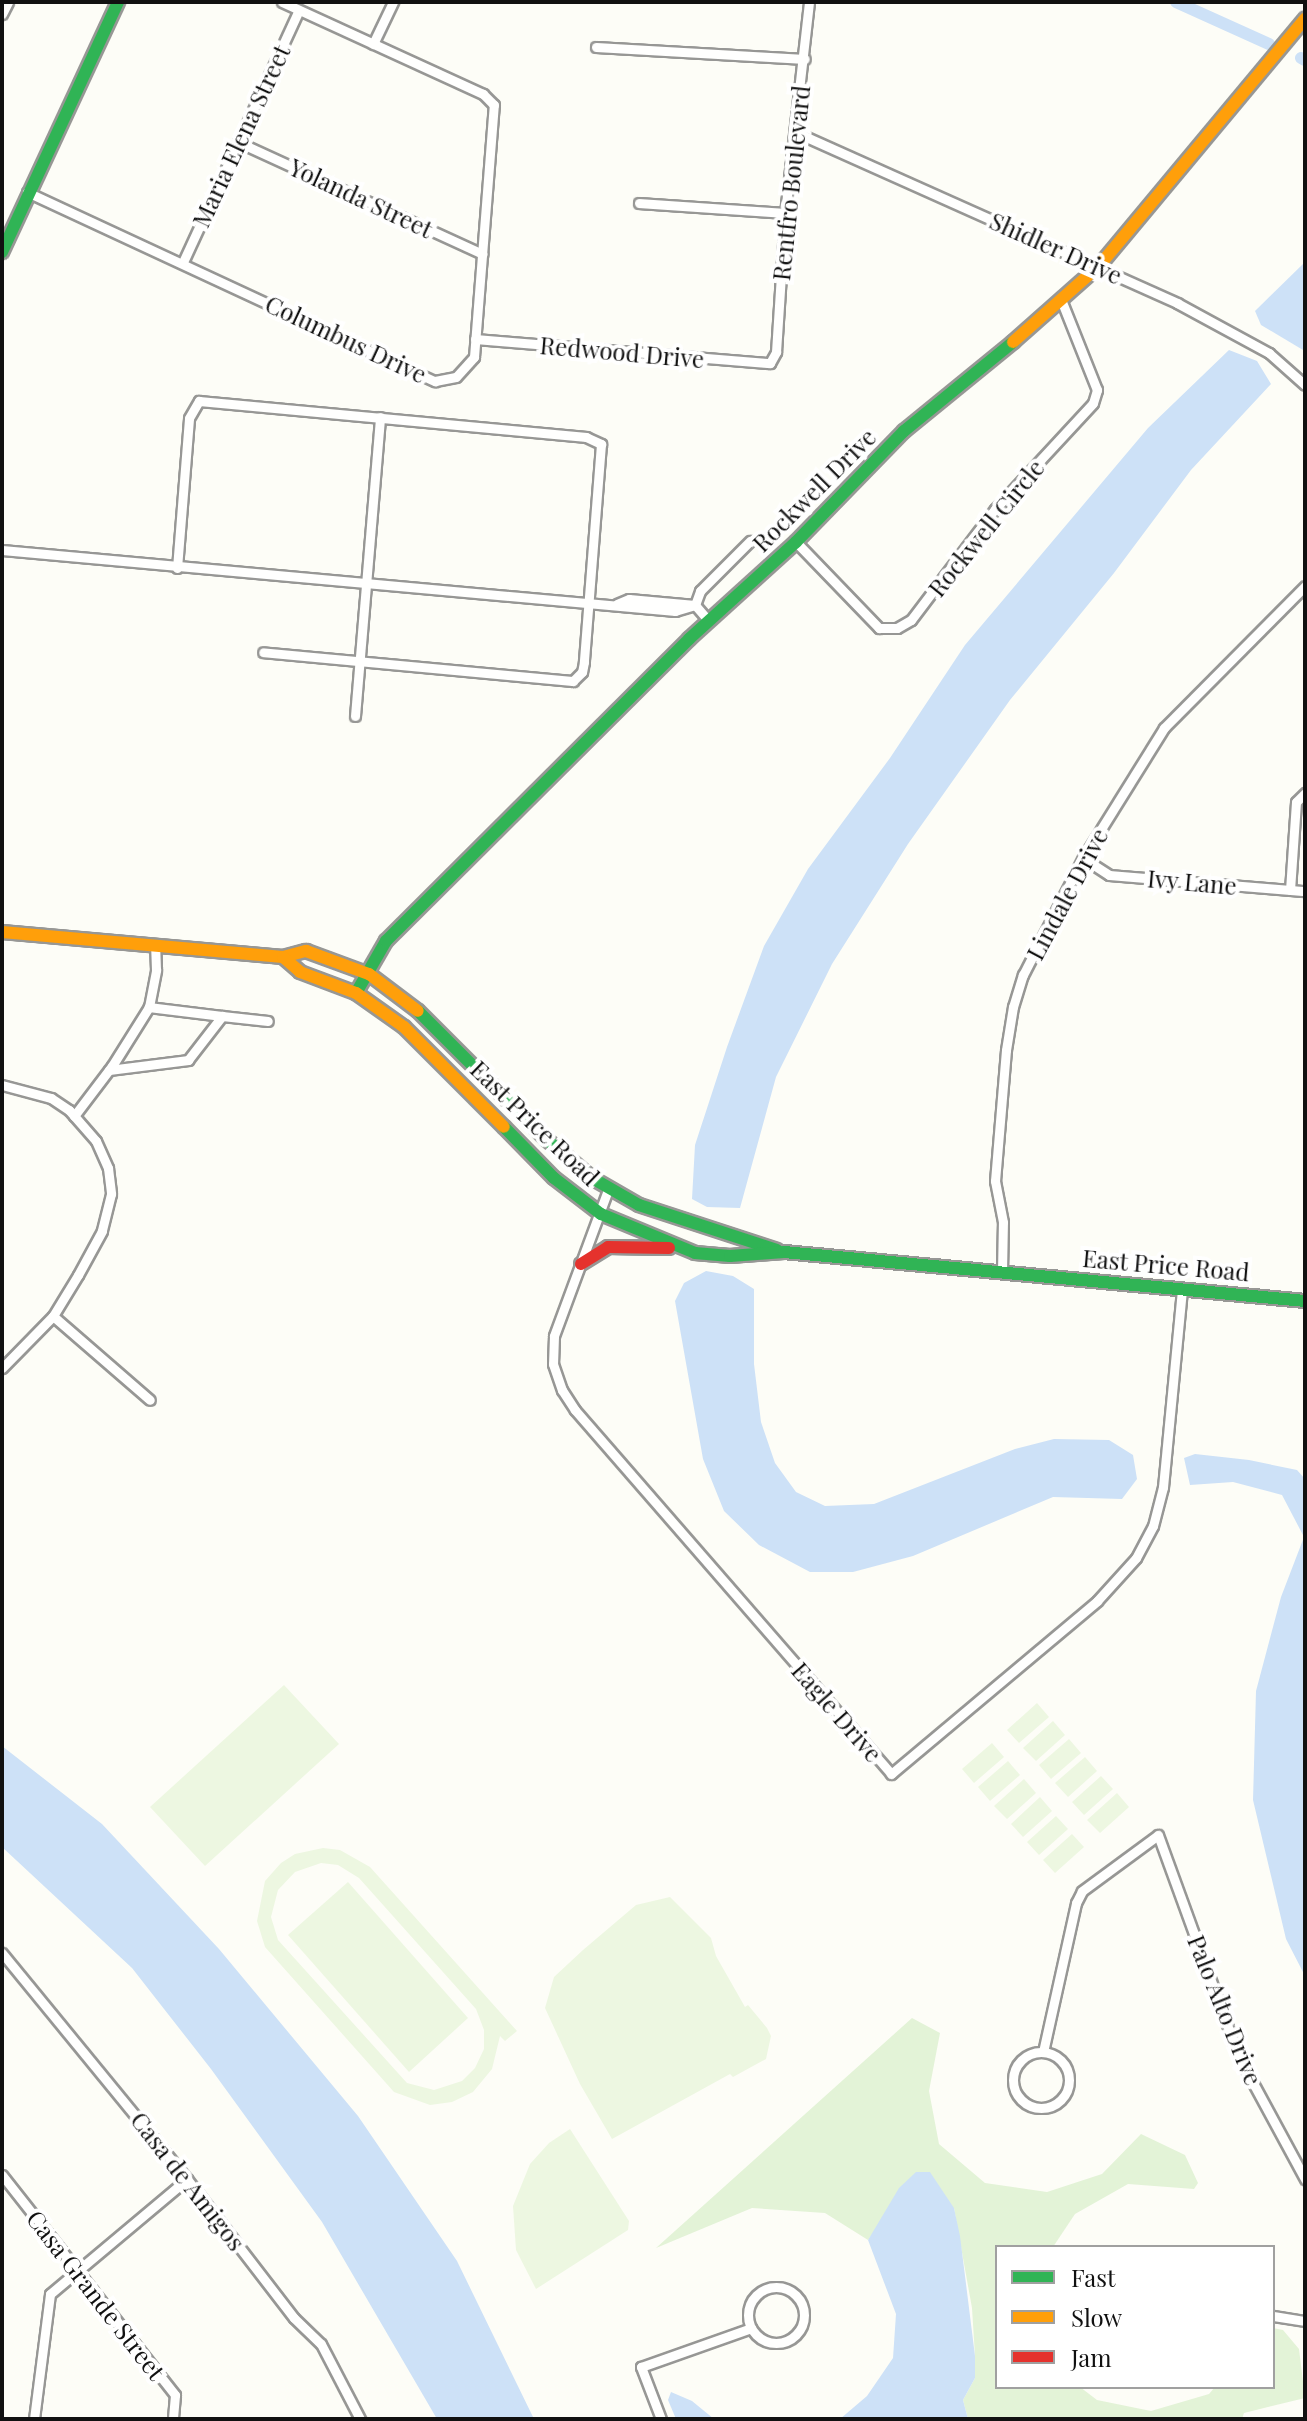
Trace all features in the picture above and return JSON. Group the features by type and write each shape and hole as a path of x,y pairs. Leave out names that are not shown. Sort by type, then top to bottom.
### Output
{"main road":[{"path":"2,252 27,192 118,2"},
{"name":"Rockwell Drive","path":"356,993 386,941 709,621 796,542 904,431 1062,302 1099,266 1305,19"},
{"name":"East Price Road","path":"2,932 283,957 306,951 369,974 431,1021 546,1139 592,1178 639,1205 784,1252"},
{"name":"East Price Road","path":"283,957 300,972 356,993 422,1043 554,1178 601,1214 681,1248 730,1256 784,1252 1305,1301"},
{"path":"581,1264 608,1247 681,1248"}],"street":[{"path":"2,14 8,2"},
{"path":"282,2 373,44 393,2"},
{"name":"Rentfro Boulevard","path":"770,363 776,352 785,213 805,59 809,2"},
{"name":"Maria Elena Street","path":"183,262 299,10"},
{"name":"Columbus Drive","path":"27,192 435,381 456,377 474,357 494,105 483,94 373,44"},
{"path":"596,47 805,59"},
{"name":"Shidler Drive","path":"795,132 1099,266 1251,342 1290,369 1305,385"},
{"name":"Yolanda Street","path":"238,142 483,254"},
{"path":"639,203 785,213"},
{"name":"Rockwell Circle","path":"796,542 879,628 897,628 911,620 995,509 1093,403 1097,390 1062,302"},
{"name":"Redwood Drive","path":"475,339 770,363"},
{"path":"177,568 189,418 195,403 207,399 596,440 602,453 584,662 582,672 573,681 263,652"},
{"path":"355,716 380,417"},
{"path":"695,605 700,591 750,541"},
{"path":"2,550 614,605 629,599 695,605 709,621"},
{"name":"Lindale Drive","path":"1002,1272 1003,1222 995,1181 1013,1007 1023,975 1083,858 1164,728 1305,586"},
{"path":"1290,890 1296,802 1305,793"},
{"name":"Ivy Lane","path":"1083,858 1109,875 1305,891"},
{"path":"74,1116 109,1070 149,1007 156,970 155,946"},
{"path":"149,1007 268,1021"},
{"path":"109,1070 188,1060 222,1016"},
{"path":"2,1085 51,1098 74,1116 96,1141 108,1168 111,1194 102,1231 53,1316 2,1368"},
{"name":"Eagle Drive","path":"609,1187 554,1336 553,1364 562,1390 575,1410 891,1774 1097,1601 1136,1558 1153,1526 1163,1487 1182,1289"},
{"path":"53,1316 150,1400"},
{"name":"Palo Alto Drive","path":"1043,2052 1076,1903 1082,1891 1158,1835 1239,2057 1305,2179"},
{"name":"Casa de Amigos","path":"2,1953 187,2179 294,2318 321,2344 360,2419"},
{"path":"1043,2052 1061,2060 1069,2077 1064,2096 1057,2103 1039,2108 1017,2094 1013,2078 1026,2056 1043,2052"},
{"name":"Casa Grande Street","path":"2,2175 175,2395 173,2419"},
{"path":"34,2419 50,2294 187,2179"},
{"path":"766,2288 786,2288 801,2300 805,2318 797,2334 790,2340 772,2343 756,2336 751,2328 748,2309 758,2293 766,2288"},
{"path":"1275,2316 1304,2322"},
{"path":"661,2419 641,2367 751,2328"}],"green space":[{"path":"284,1685 339,1744 205,1866 150,1807"},
{"path":"1037,1703 1049,1717 1019,1743 1007,1730"},
{"path":"1053,1721 1065,1735 1036,1761 1023,1748"},
{"path":"1069,1739 1081,1753 1051,1779 1039,1765"},
{"path":"992,1743 1004,1757 974,1783 962,1769"},
{"path":"1085,1757 1097,1771 1068,1797 1055,1783"},
{"path":"1008,1761 1020,1775 990,1801 978,1787"},
{"path":"1101,1776 1113,1789 1084,1815 1072,1802"},
{"path":"1024,1779 1036,1793 1007,1819 994,1806"},
{"path":"1117,1793 1129,1807 1100,1833 1087,1820"},
{"path":"1040,1797 1052,1811 1023,1837 1011,1824"},
{"path":"1056,1816 1068,1829 1039,1855 1027,1842"},
{"path":"1072,1834 1084,1847 1055,1873 1043,1860"},
{"path":"323,1848 340,1850 370,1867 517,2031 505,2041 500,2036 492,2069 473,2092 452,2102 430,2105 394,2092 265,1947 257,1921 265,1881 281,1863 295,1854","holes":["321,1863 338,1865 359,1878 476,2009 484,2030 484,2049 475,2068 462,2081 434,2090 407,2083 278,1940 271,1917 278,1890 295,1872"]},
{"path":"348,1882 468,2018 409,2072 288,1935"},
{"path":"670,1897 711,1938 716,1956 745,2007 748,2005 767,2028 771,2036 766,2059 733,2077 730,2074 612,2139 580,2084 545,2008 554,1977 583,1950 636,1905"},
{"path":"912,2018 940,2033 929,2091 939,2144 985,2183 1047,2192 1102,2174 1141,2134 1185,2155 1198,2183 1194,2189 1128,2184 1075,2214 1054,2245 995,2245 995,2389 1083,2389 1097,2400 1151,2411 1209,2394 1213,2389 1275,2389 1275,2328 1283,2330 1299,2349 1305,2398 1244,2413 1242,2419 968,2419 963,2400 975,2378 972,2308 954,2208 878,2226 868,2240 825,2213 752,2208 656,2248"},
{"path":"570,2129 629,2221 628,2230 536,2289 516,2250 513,2206 530,2164 549,2143"}],"water":[{"path":"1305,262 1303,350 1261,325 1255,311"},
{"path":"1229,350 1257,361 1271,384 1191,470 1114,573 1010,700 908,844 832,964 776,1077 740,1208 707,1207 692,1199 695,1145 727,1047 764,946 808,869 890,758 965,645 1148,428"},
{"path":"706,1271 733,1276 754,1289 754,1364 761,1422 775,1463 796,1492 825,1506 874,1504 1015,1449 1054,1439 1109,1440 1133,1455 1137,1479 1122,1499 1053,1497 913,1556 853,1572 810,1572 759,1545 724,1511 703,1459 675,1301 684,1283"},
{"path":"1195,1454 1249,1460 1297,1470 1305,1479 1305,1976 1286,1939 1253,1800 1256,1691 1281,1597 1304,1537 1282,1495 1233,1482 1190,1485 1184,1458"},
{"path":"2,1746 102,1824 219,1949 358,2116 457,2261 534,2419 437,2419 322,2222 211,2069 132,1968 2,1847"},
{"path":"916,2172 930,2172 954,2208 960,2236 975,2356 975,2378 963,2400 968,2419 840,2419 867,2396 893,2358 896,2314 868,2240 899,2188"},
{"path":"671,2392 692,2401 714,2419 676,2419 668,2400"}],"waterway":[{"path":"1176,2 1269,44"},
{"path":"1301,58 1305,60"}],"traffic: fast":[{"path":"2,252 118,2"},
{"path":"356,993 386,941 689,639 796,542 904,431 1013,342"},
{"path":"418,1011 546,1139 592,1178 639,1205 777,1250"},
{"path":"504,1127 554,1178 601,1214 695,1253 730,1256 784,1252 1305,1301"}],"traffic: slow":[{"path":"1013,342 1099,266 1305,19"},
{"path":"2,932 283,957 306,951 369,974 418,1011"},
{"path":"283,957 300,972 356,993 404,1027 504,1127"}],"traffic: jam":[{"path":"581,1264 608,1247 669,1248"}]}
